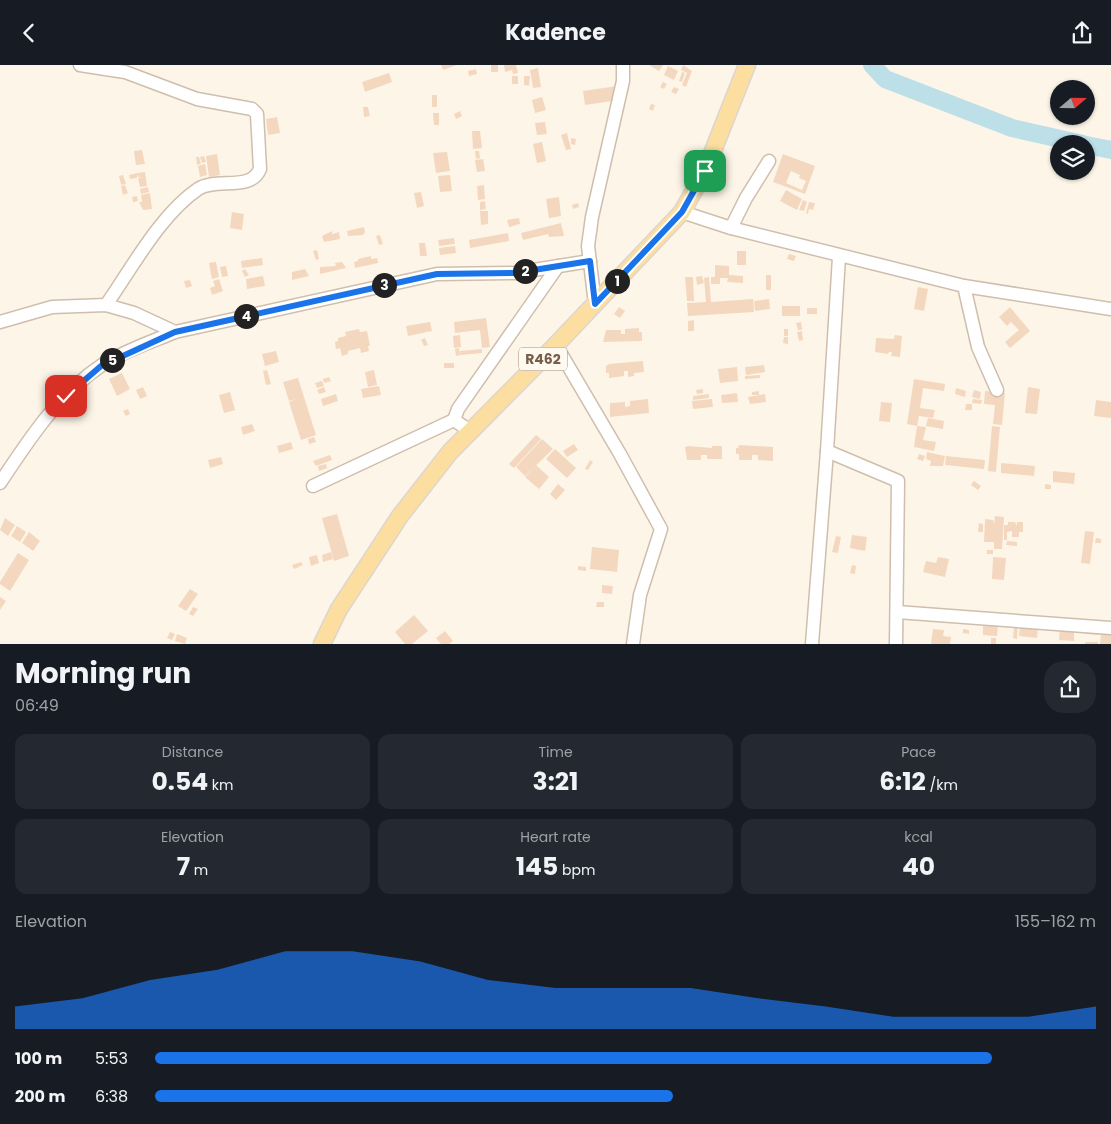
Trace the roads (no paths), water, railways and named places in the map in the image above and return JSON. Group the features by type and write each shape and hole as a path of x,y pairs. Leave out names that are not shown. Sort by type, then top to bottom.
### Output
{"main road":[{"name":"R462","path":"322,644 339,609 400,515 450,451 552,349 682,212 705,171 747,65"}],"street":[{"path":"80,65 125,71 197,99 252,109 257,114 260,169 257,176 250,181 208,184 198,189 167,218 106,305"},
{"path":"595,304 588,246 592,217 610,145 623,81 623,65"},
{"path":"731,228 746,198 769,161"},
{"path":"682,212 731,228 839,257 964,286 1111,309"},
{"path":"812,644 827,451 839,257"},
{"path":"0,483 30,437 66,396 101,366 175,332 437,274 515,273 590,261"},
{"path":"314,487 454,419 458,409 558,266"},
{"path":"964,286 978,347 997,390"},
{"path":"0,322 52,307 106,305 134,313 175,332"},
{"path":"552,349 560,352 620,454 661,529 640,595 633,644"},
{"path":"454,419 470,431"},
{"path":"827,451 898,481 896,644"},
{"path":"897,612 1111,628"}],"waterway":[{"path":"872,65 885,79 1012,128 1050,137"},
{"path":"1095,147 1111,150"}]}
